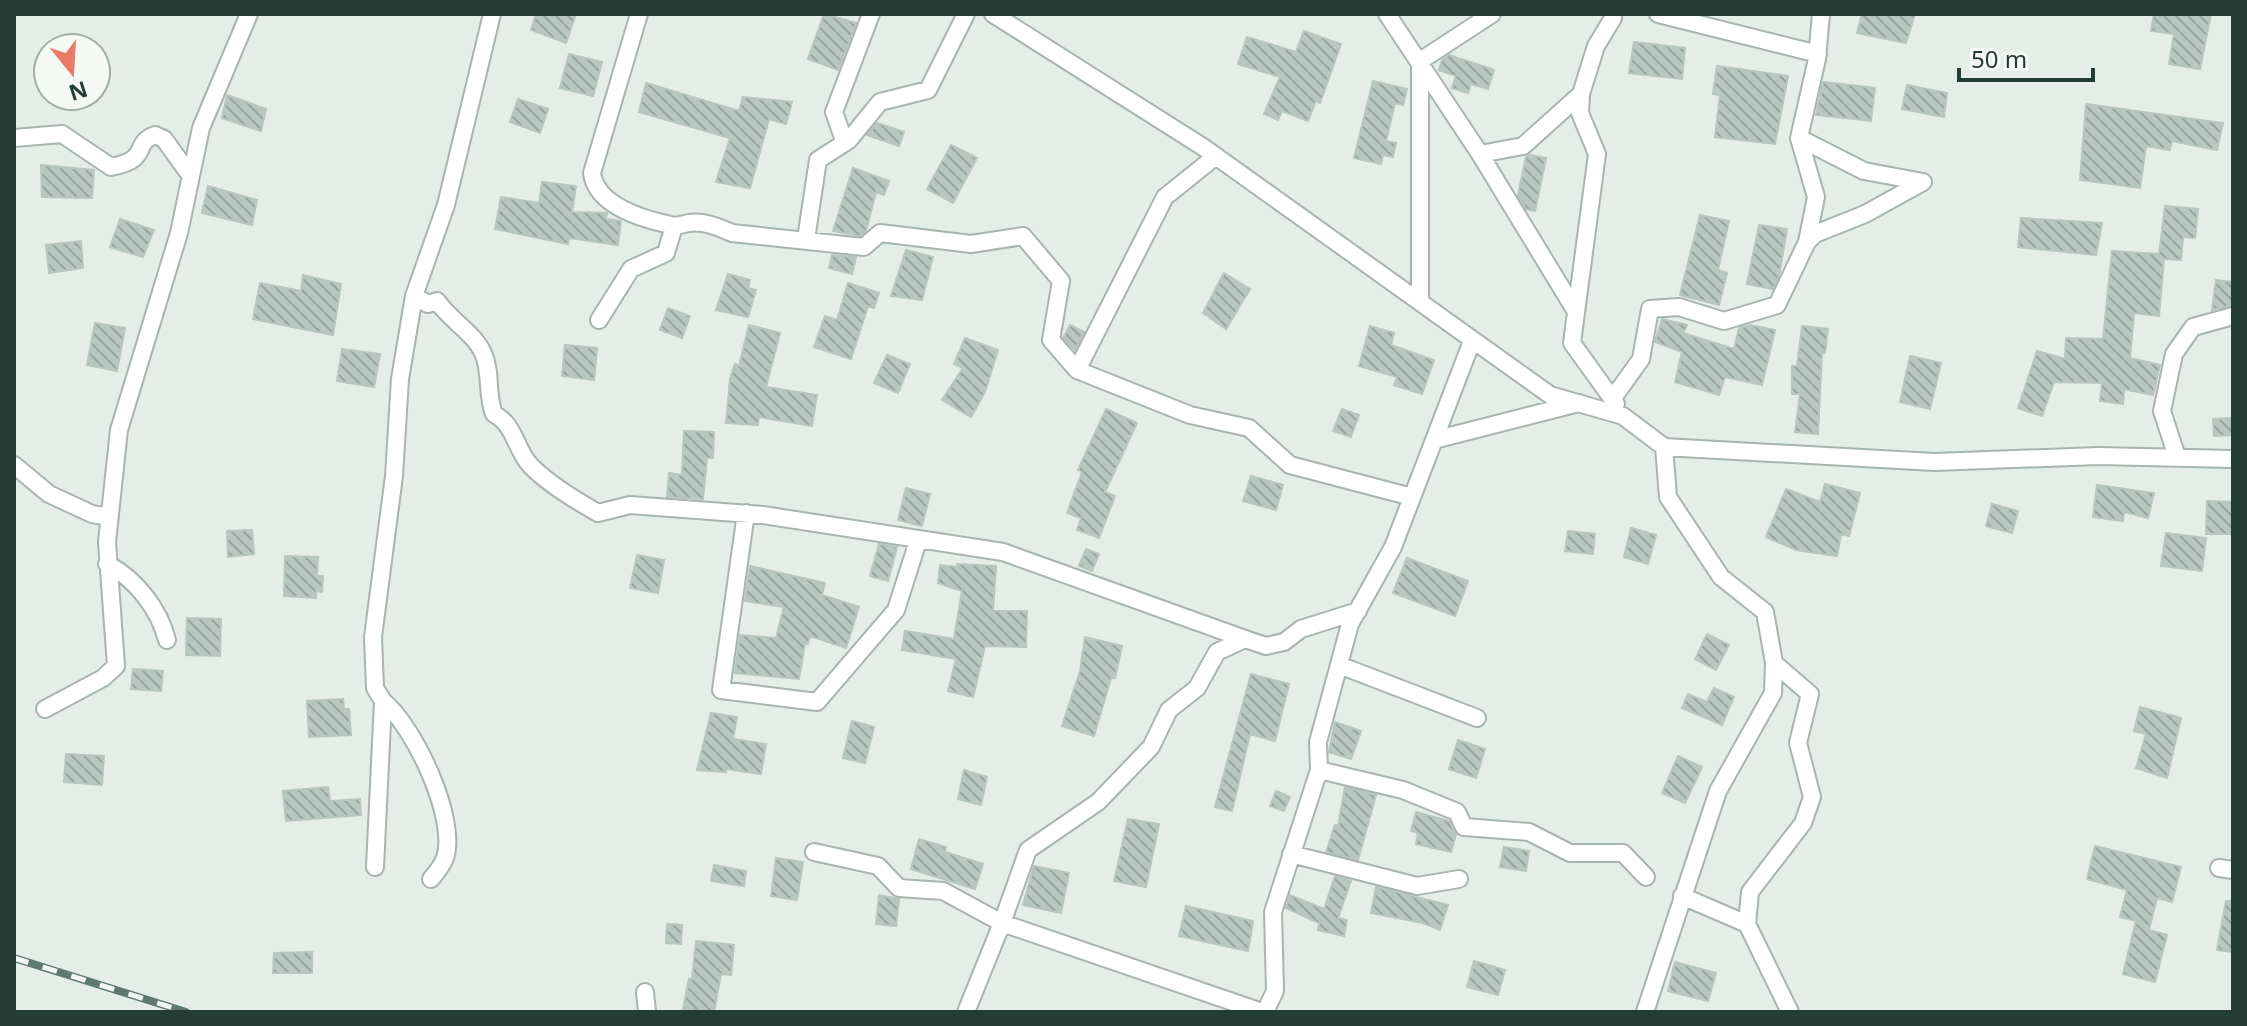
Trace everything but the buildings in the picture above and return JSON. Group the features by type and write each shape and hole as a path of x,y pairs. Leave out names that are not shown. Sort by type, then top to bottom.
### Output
{"street":[{"path":"45,709 103,678 116,666 107,564 109,517 123,408 179,233 201,128 249,14"},
{"path":"431,879 445,858 447,823 412,737 395,710 383,701 375,688 374,615 394,476 400,379 414,296 446,205 492,14"},
{"path":"639,14 592,173 593,184 599,194 616,205 674,226 692,223 714,225 732,233 864,247 880,233 971,244 1023,236 1061,281 1051,340 1077,370 1190,415 1249,428 1290,465 1412,497"},
{"path":"845,143 834,112 871,14"},
{"path":"806,239 818,160 845,143 880,102 928,90 966,14"},
{"path":"993,14 1216,156 1550,395 1623,416 1664,447 1934,462 2098,456 2233,459"},
{"path":"1387,14 1480,154 1575,310"},
{"path":"1420,61 1492,14"},
{"path":"1658,14 1818,54"},
{"path":"1613,398 1641,359 1650,309 1679,307 1724,321 1777,305 1807,242 1816,197 1799,138 1818,54 1821,14"},
{"path":"1612,15 1596,46 1581,94 1580,113 1597,154 1572,343 1623,416"},
{"path":"1420,61 1420,301"},
{"path":"1480,154 1523,146 1581,94"},
{"path":"14,138 62,134 111,167 132,162 138,157 143,143 155,135 164,139 190,175"},
{"path":"1799,138 1864,171 1923,182 1865,214 1815,234 1807,242"},
{"path":"1077,370 1165,197 1216,156"},
{"path":"599,320 631,269 666,253 674,226"},
{"path":"414,296 428,304 437,301 459,328 473,338 489,370 488,387 494,414 509,426 530,464 574,499 598,513 630,505 746,513 1003,552 1266,646 1284,642 1301,629 1358,611"},
{"path":"2177,457 2162,411 2174,354 2193,327 2233,316"},
{"path":"814,852 878,866 899,888 943,891 1002,923 1263,1012 1275,991 1273,912 1319,770 1318,742 1350,624 1393,547 1472,341"},
{"path":"1434,440 1581,403"},
{"path":"1645,1012 1718,791 1773,693 1774,663 1765,612 1721,577 1668,497 1664,447"},
{"path":"14,465 49,494 92,514 109,517"},
{"path":"746,513 721,690 817,702 896,610 918,541"},
{"path":"107,564 122,572 158,612 167,640"},
{"path":"966,1012 1028,850 1098,802 1151,747 1169,710 1197,688 1217,652 1245,639"},
{"path":"1774,663 1810,694 1798,743 1812,797 1803,823 1750,892 1747,924 1790,1012"},
{"path":"1339,665 1477,718"},
{"path":"375,867 383,701"},
{"path":"1319,770 1403,790 1457,812 1464,827 1529,832 1570,853 1623,853 1646,877"},
{"path":"1291,854 1417,886 1459,879"},
{"path":"1682,896 1747,924"},
{"path":"645,992 647,1012"}],"railway":[{"path":"14,958 186,1012"}]}
